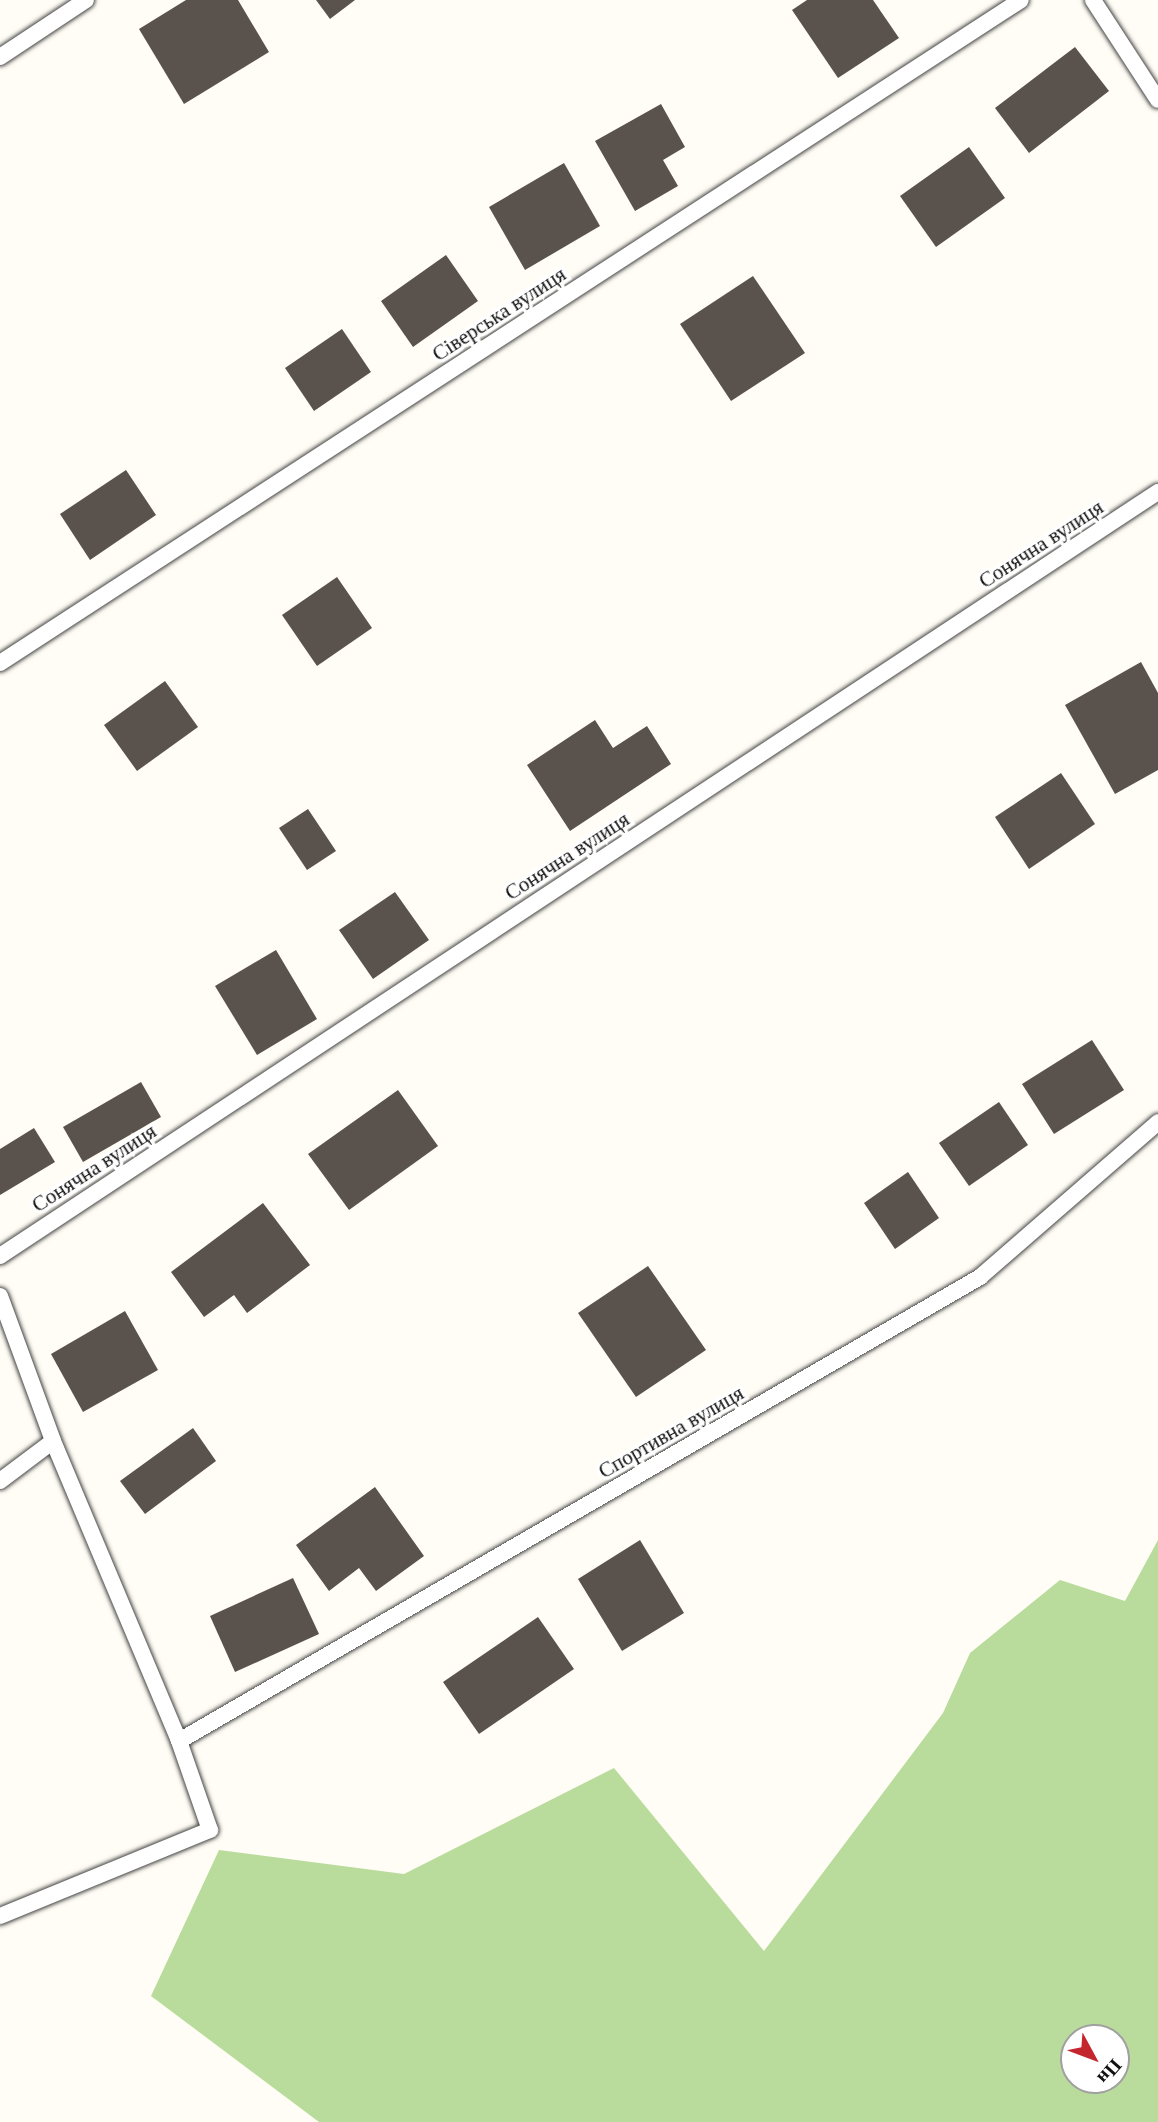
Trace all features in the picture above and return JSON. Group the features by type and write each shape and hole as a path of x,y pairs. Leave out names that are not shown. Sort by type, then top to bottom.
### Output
{"lane":[{"path":"0,57 86,0"},
{"name":"Сіверська вулиця","path":"0,663 1021,0"},
{"path":"1093,0 1158,100"},
{"name":"Сонячна вулиця","path":"0,1256 1158,492"},
{"name":"Спортивна вулиця","path":"179,1741 980,1278 1158,1122"},
{"path":"0,1296 53,1441 179,1741 210,1830 0,1916"},
{"path":"0,1481 53,1441"}],"green space":[{"path":"1158,1540 1158,2122 319,2122 151,1996 219,1850 404,1874 614,1768 764,1951 943,1713 970,1653 1060,1580 1125,1601"}],"building":[{"path":"186,0 238,0 269,52 184,104 139,29"},
{"path":"316,0 355,0 330,19"},
{"path":"807,0 873,0 899,38 838,78 792,10"},
{"path":"1075,47 1109,91 1029,153 995,108"},
{"path":"661,104 685,147 663,160 678,186 635,211 595,141"},
{"path":"969,147 1005,198 936,247 900,196"},
{"path":"564,163 600,226 525,270 489,207"},
{"path":"446,255 478,301 413,347 381,301"},
{"path":"753,276 805,353 731,401 680,324"},
{"path":"342,329 371,372 314,411 285,368"},
{"path":"126,470 156,515 90,560 60,514"},
{"path":"337,577 372,628 317,666 282,615"},
{"path":"1141,662 1158,693 1158,770 1115,794 1065,705"},
{"path":"165,681 198,727 137,771 104,725"},
{"path":"595,720 613,748 647,726 671,764 570,831 527,765"},
{"path":"1061,773 1095,824 1029,869 995,817"},
{"path":"308,809 336,851 307,870 279,828"},
{"path":"395,892 429,940 373,979 339,930"},
{"path":"276,950 317,1019 257,1055 215,986"},
{"path":"1092,1040 1124,1090 1054,1134 1022,1084"},
{"path":"141,1082 161,1117 83,1162 63,1127"},
{"path":"398,1090 438,1146 349,1210 308,1154"},
{"path":"999,1102 1028,1145 969,1186 939,1143"},
{"path":"34,1128 55,1162 0,1195 0,1149"},
{"path":"908,1172 939,1218 895,1249 864,1203"},
{"path":"263,1203 310,1265 247,1313 234,1295 204,1317 171,1272"},
{"path":"648,1266 706,1350 636,1397 578,1313"},
{"path":"125,1311 158,1370 83,1412 51,1354"},
{"path":"193,1428 216,1461 145,1514 120,1481"},
{"path":"375,1487 424,1556 376,1591 359,1568 329,1591 296,1545"},
{"path":"640,1540 684,1613 622,1651 578,1579"},
{"path":"293,1578 319,1634 235,1672 210,1616"},
{"path":"538,1617 574,1669 479,1734 443,1682"}]}
